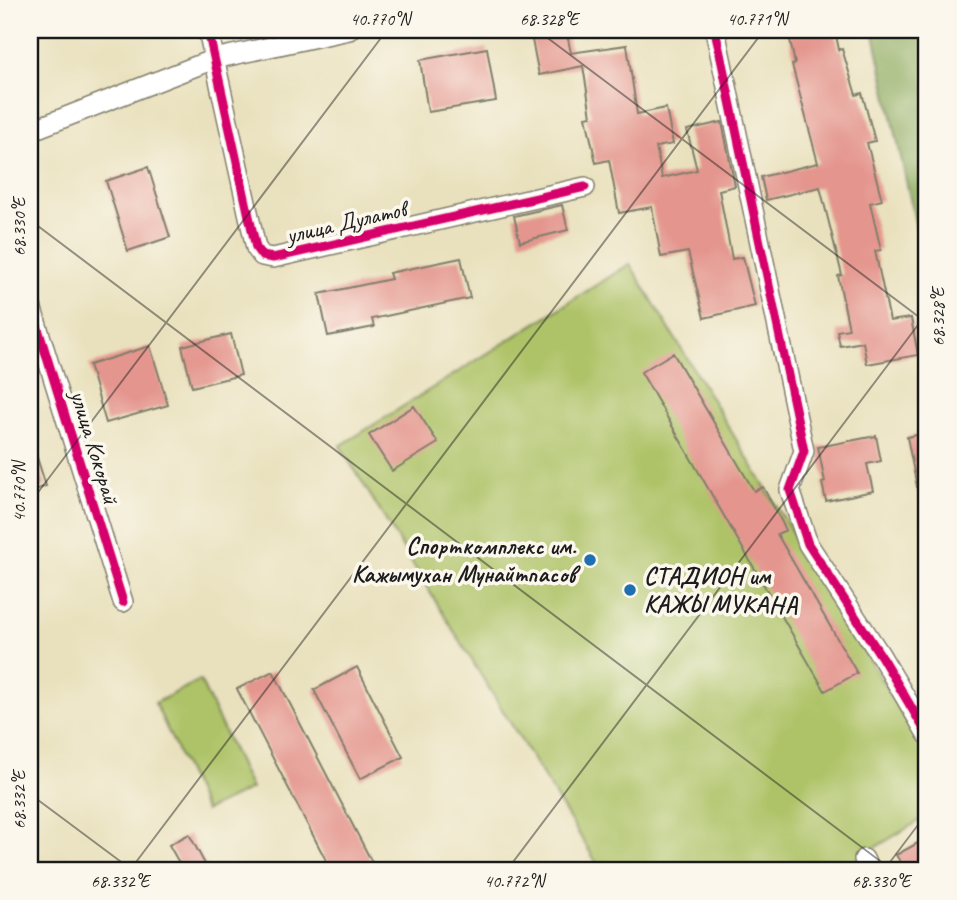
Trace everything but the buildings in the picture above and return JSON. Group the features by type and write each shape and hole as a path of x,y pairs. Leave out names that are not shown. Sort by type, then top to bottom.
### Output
{"street":[{"name":"улица Дулатов","path":"208,30 256,248 262,256 273,258 585,187"},
{"path":"30,131 214,59 349,30"},
{"path":"715,30 804,451 790,490 808,544 881,656 927,734"},
{"name":"улица Кокорай","path":"30,303 123,602"}],"green space":[{"path":"873,30 927,30 927,276"},
{"path":"630,264 927,755 927,816 838,870 601,870 340,446"},
{"path":"200,680 251,789 205,811 155,703"}],"cycle path":[{"path":"208,30 256,248 262,256 273,258 585,187"},
{"path":"715,30 804,451 790,490 808,544 881,656 927,734"},
{"path":"30,303 123,602"}],"place":[{"name":"Спорткомплекс им. Кажымухан Мунайтпасов","path":"590,560"},
{"name":"СТАДИОН им КАЖЫ МУКАНА","path":"630,590"}]}
